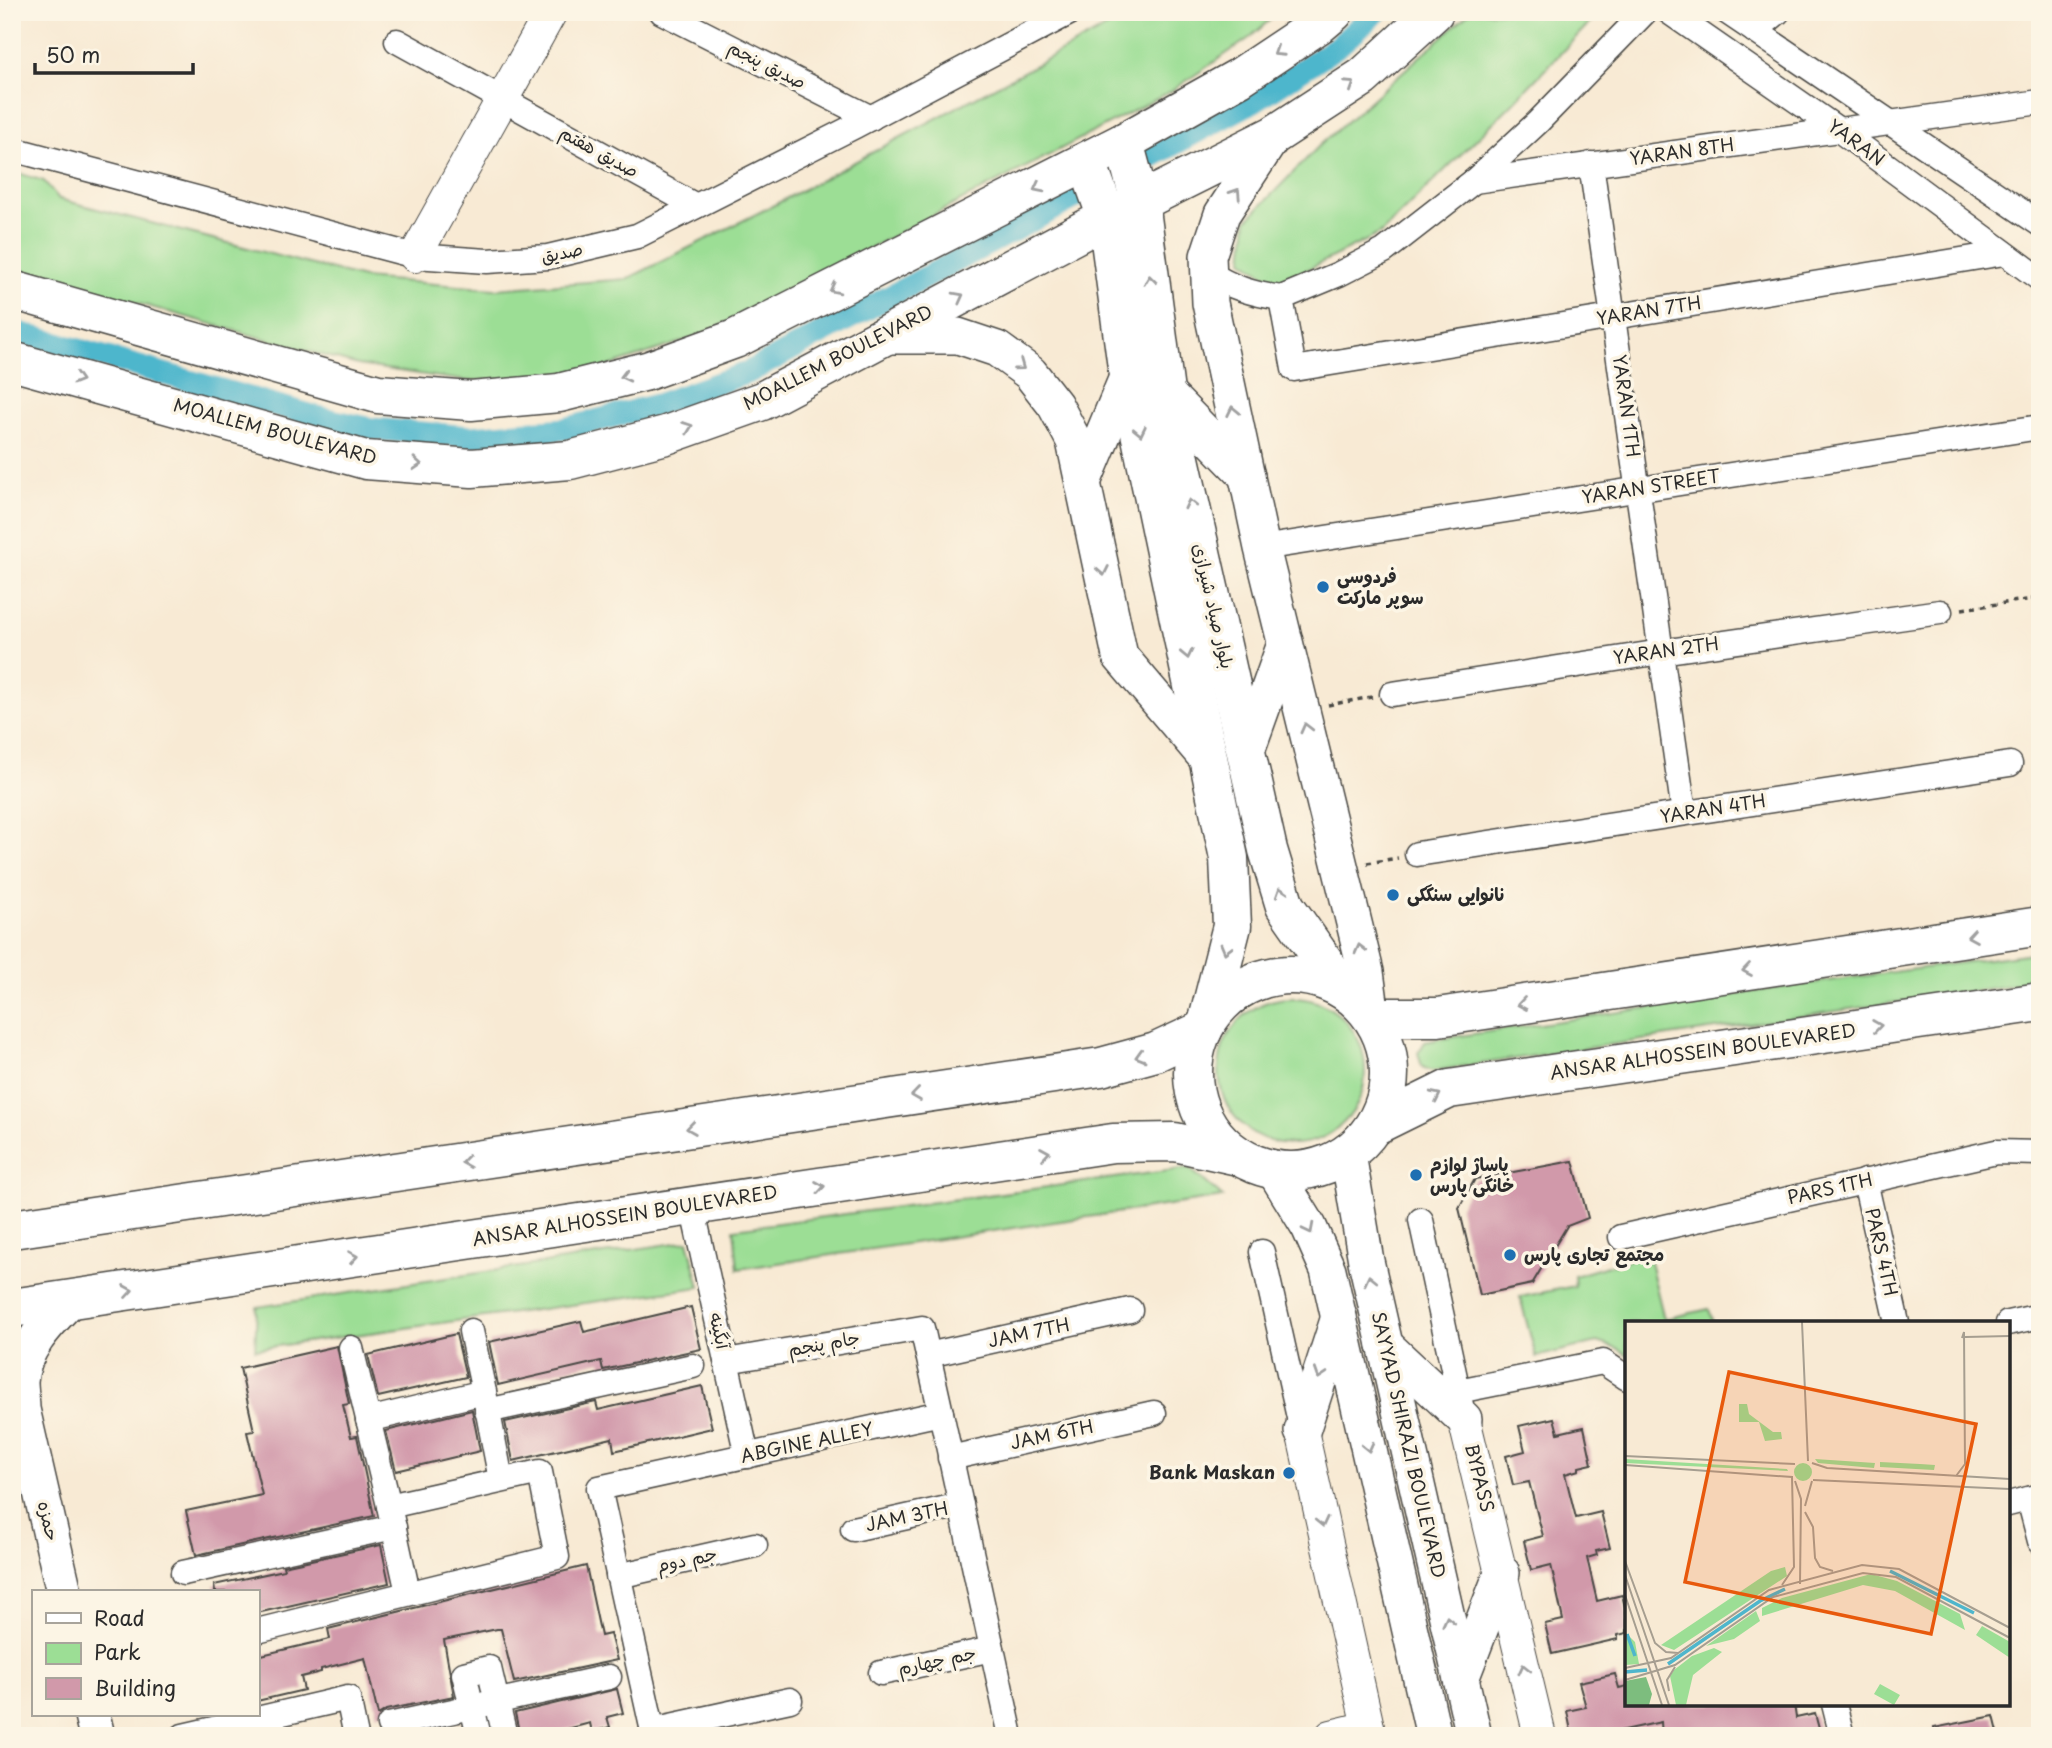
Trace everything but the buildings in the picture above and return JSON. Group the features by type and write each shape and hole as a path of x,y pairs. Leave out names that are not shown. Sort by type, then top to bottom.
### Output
{"main road":[{"path":"12,290 378,394 471,401 559,393 646,371 735,339 1124,142 1240,77 1334,12"},
{"name":"MOALLEM BOULEVARD","path":"12,361 366,460 471,468 570,460 666,435 762,401 1107,218 1274,135 1363,77 1434,12"},
{"path":"1274,135 1222,214 1208,256 1210,303 1262,548 1366,972 1372,1017"},
{"name":"بلوار صیاد شیرازی","path":"1124,142 1140,202 1165,392 1268,850 1285,906 1344,990"},
{"name":"بلوار صیاد شیرازی","path":"1087,162 1107,218 1128,375 1230,858 1232,926 1205,1025"},
{"path":"885,337 958,336 997,349 1030,373 1055,405 1074,441 1120,656 1209,761"},
{"path":"1084,480 1128,375"},
{"path":"1165,392 1247,476"},
{"path":"1246,753 1286,644"},
{"path":"1372,1017 1438,1017 2040,926"},
{"path":"1285,975 1316,978 1344,990 1372,1017 1387,1052 1390,1071 1388,1090 1383,1109 1374,1126 1348,1154 1325,1166 1300,1171 1274,1170 1255,1165 1238,1156 1209,1128 1199,1109 1194,1090 1195,1049 1205,1025 1228,998 1255,982 1285,975"},
{"name":"ANSAR ALHOSSEIN BOULEVARED","path":"1374,1126 1449,1089 2040,1002"},
{"path":"12,1229 1101,1067 1156,1052 1205,1025"},
{"name":"ANSAR ALHOSSEIN BOULEVARED","path":"12,1308 1113,1143 1175,1142 1238,1156"},
{"name":"SAYYAD SHIRAZI BOULEVARD","path":"1348,1154 1366,1261 1475,1736"},
{"path":"1274,1170 1309,1227 1328,1270 1434,1736"},
{"name":"حمزه","path":"64,1590 17,1404 26,1358 37,1336 71,1299"},
{"path":"1302,1431 1339,1317"},
{"path":"1385,1345 1461,1405"},
{"path":"1461,1679 1502,1573"},
{"path":"92,1716 97,1736"}],"street":[{"path":"415,256 551,12"},
{"name":"صدیق پنجم","path":"662,12 871,118"},
{"name":"صدیق","path":"12,149 415,256 487,261 548,257 637,236 871,118 1071,12"},
{"path":"1208,272 1230,286 1252,294 1281,298 1339,274 1384,251 1474,181 1537,123 1646,12"},
{"name":"YARAN","path":"1669,12 1839,130 2040,279"},
{"name":"YARAN","path":"1727,12 2040,224"},
{"path":"1755,31 1778,12"},
{"name":"صدیق هفتم","path":"397,41 696,206"},
{"name":"YARAN 8TH","path":"1474,181 2040,102"},
{"name":"YARAN 1TH","path":"1591,164 1684,813"},
{"name":"YARAN 7TH","path":"1281,298 1294,369 2004,253"},
{"name":"YARAN STREET","path":"1262,548 2040,427"},
{"name":"YARAN 2TH","path":"1392,694 1940,612"},
{"name":"YARAN 4TH","path":"1417,854 2010,764"},
{"name":"PARS 1TH","path":"1621,1237 1996,1152 2040,1153"},
{"name":"PARS 4TH","path":"1865,1181 1897,1321"},
{"name":"آبگینه","path":"692,1206 747,1456"},
{"name":"BYPASS","path":"1421,1220 1461,1405 1540,1736"},
{"path":"1262,1252 1369,1732 1331,1736"},
{"name":"JAM 7TH","path":"928,1355 1130,1311"},
{"path":"2010,1324 2040,1316"},
{"name":"جام پنجم","path":"726,1361 922,1328 928,1355"},
{"path":"471,1331 501,1480"},
{"path":"351,1348 408,1593"},
{"path":"928,1355 1012,1736"},
{"path":"1461,1405 1603,1362 1625,1377"},
{"path":"368,1420 693,1366"},
{"name":"ABGINE ALLEY","path":"653,1733 599,1488 941,1413"},
{"name":"JAM 6TH","path":"950,1458 1154,1413"},
{"path":"183,1573 391,1516 501,1480 540,1472 557,1557 259,1630"},
{"path":"2026,1500 2040,1541"},
{"name":"JAM 3TH","path":"853,1529 961,1505"},
{"name":"جم دوم","path":"618,1576 755,1545"},
{"name":"جم چهارم","path":"881,1673 992,1649"},
{"path":"479,1736 464,1674 489,1668 505,1736"},
{"path":"389,1725 609,1677"},
{"path":"183,1736 348,1698 356,1736"},
{"path":"653,1733 790,1700"},
{"path":"1834,1706 1842,1736"}],"path":[{"path":"1940,612 2040,598"},
{"path":"1301,709 1392,694"},
{"path":"1340,868 1417,854"}],"green space":[{"path":"1135,12 1279,12 1248,39 1170,92 705,334 582,375 466,381 358,365 12,268 12,171 44,181 59,199 363,278 495,289 627,279 776,204"},
{"path":"1470,12 1600,12 1511,105 1381,233 1278,284 1243,260 1247,220 1319,146"},
{"path":"2040,952 2040,981 1432,1071 1422,1067 1418,1053 1425,1042 1440,1039"},
{"path":"1292,998 1320,1003 1344,1019 1360,1043 1365,1071 1360,1099 1344,1123 1320,1139 1292,1144 1264,1139 1240,1123 1224,1099 1219,1071 1224,1043 1240,1019 1264,1003"},
{"path":"1189,1168 1223,1197 738,1269 734,1229"},
{"path":"688,1241 700,1287 255,1349 257,1307"},
{"path":"1648,1254 1664,1319 1709,1309 1712,1321 1625,1321 1625,1354 1597,1342 1536,1357 1520,1297 1575,1286 1574,1276"}],"waterway":[{"path":"1143,161 1254,101 1338,46 1376,12"},
{"path":"12,331 317,417 372,429 471,437 565,429 657,405 749,372 1083,193"}],"place":[{"name":"فردوسی سوپر مارکت","path":"1323,587"},
{"name":"نانوایی سنگکی","path":"1393,895"},
{"name":"پاساژ لوازم خانگی پارس","path":"1416,1175"},
{"name":"مجتمع تجاری پارس","path":"1510,1255"},
{"name":"Bank Maskan","path":"1289,1473"}]}
